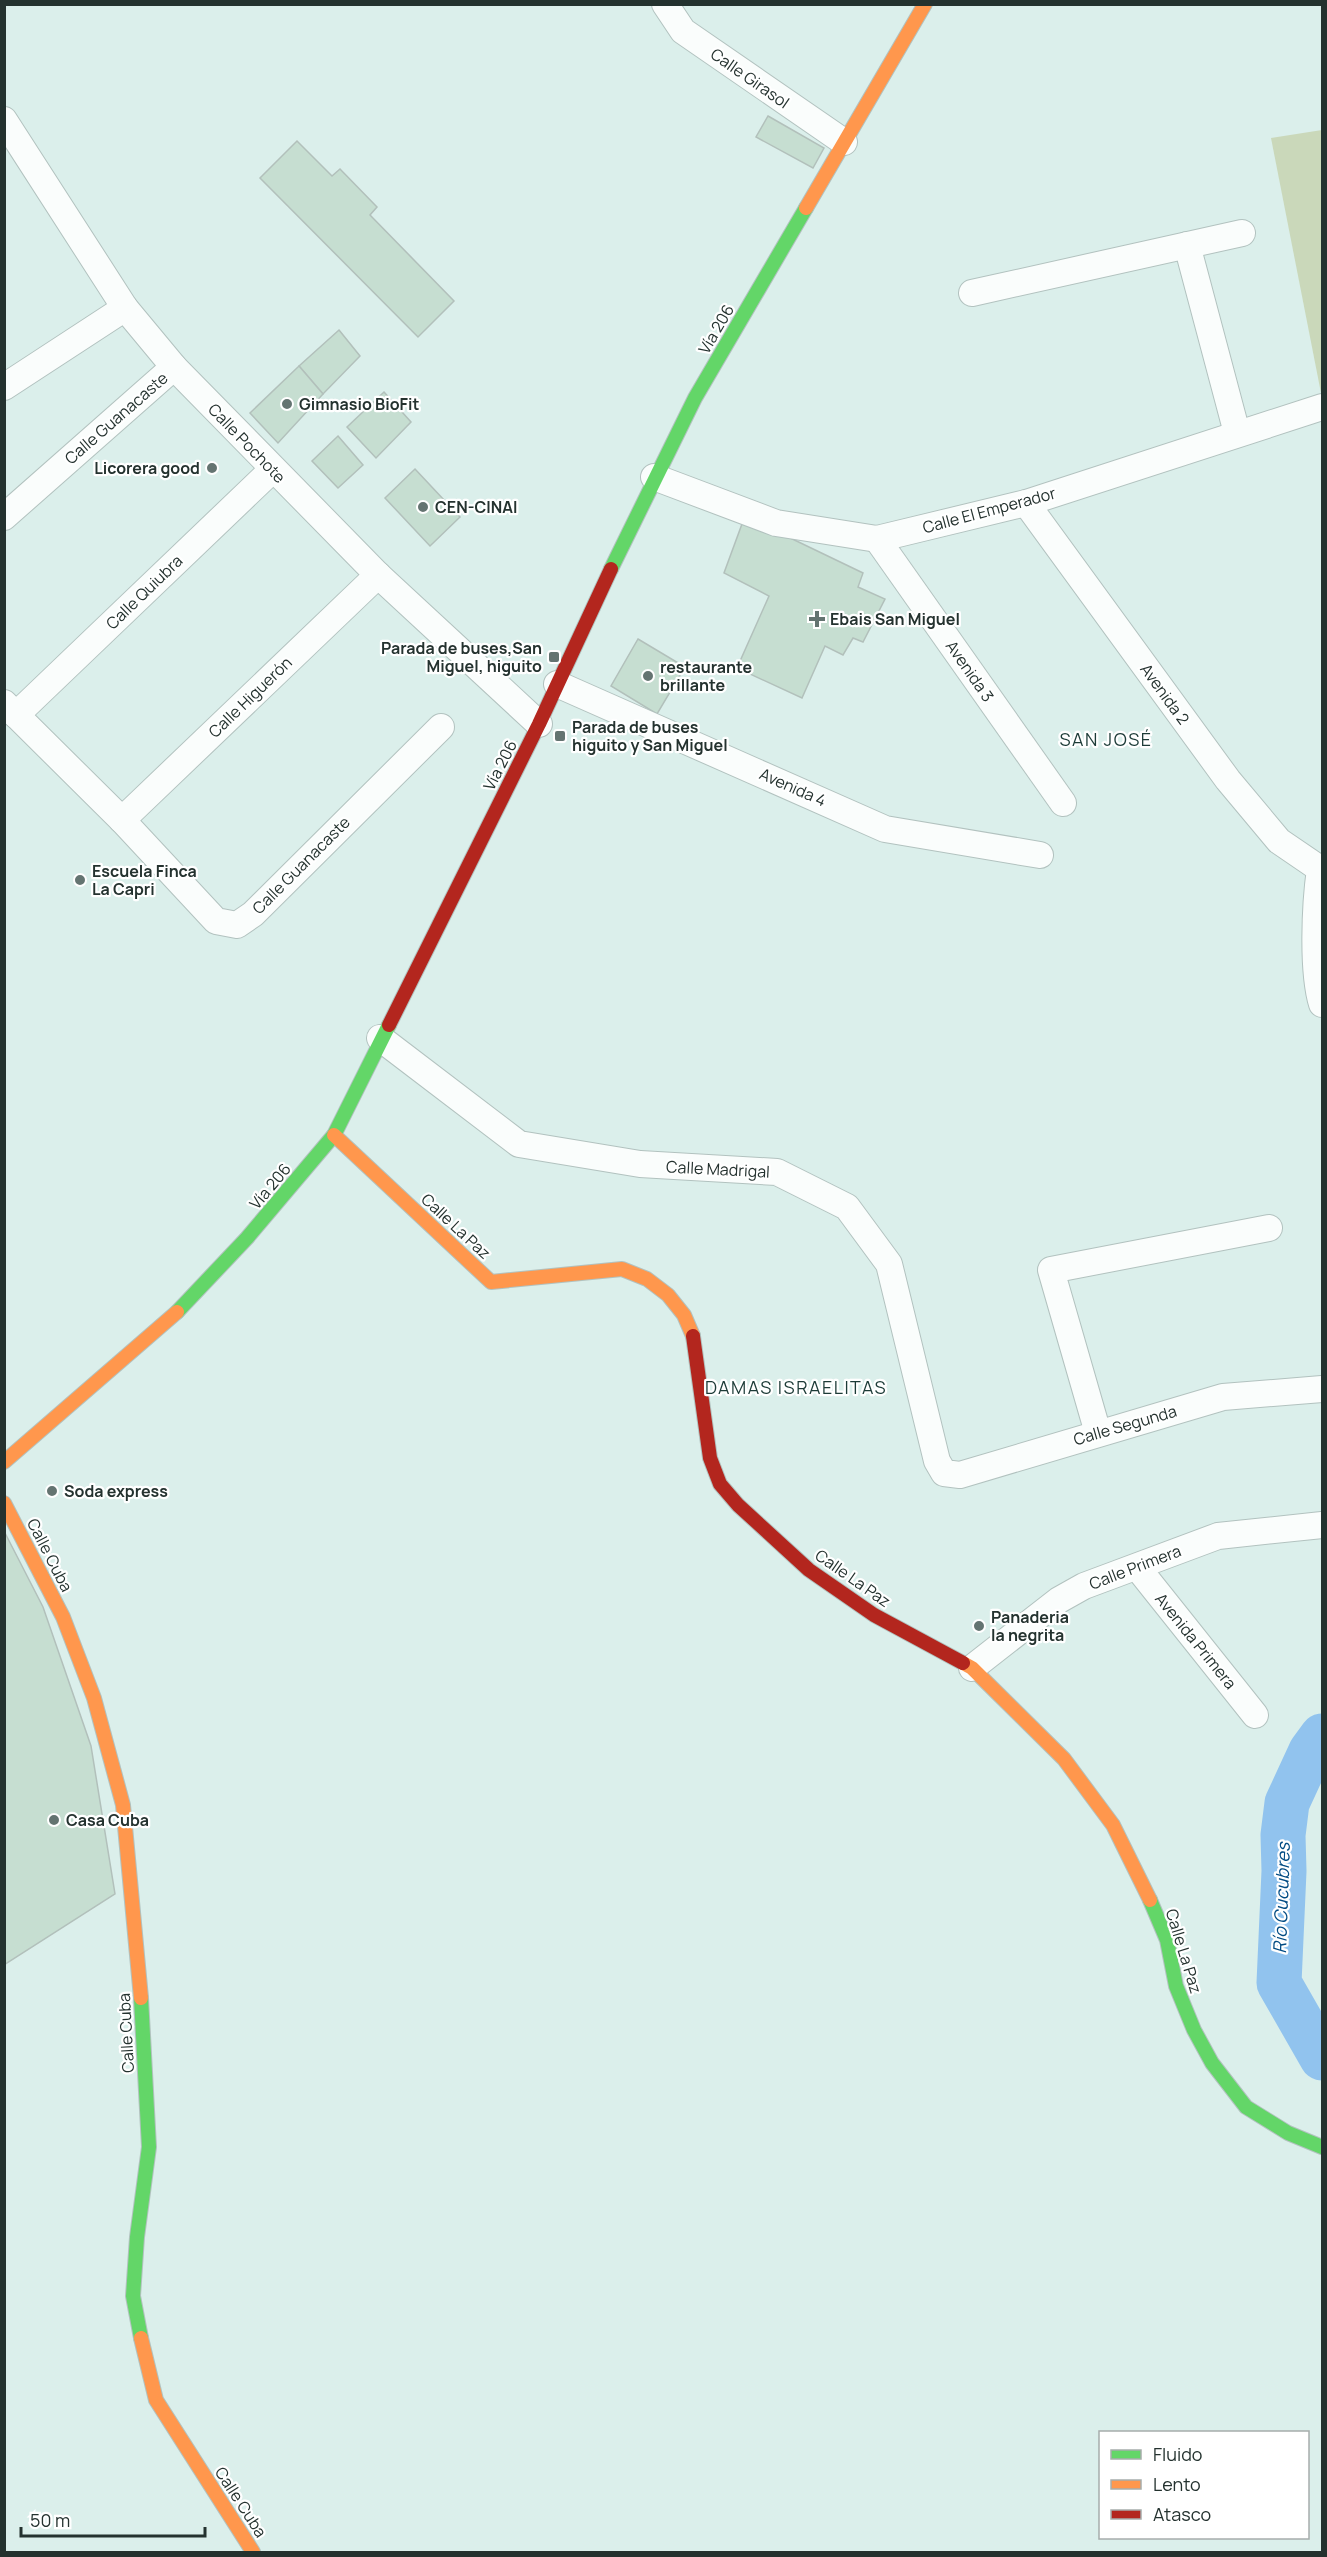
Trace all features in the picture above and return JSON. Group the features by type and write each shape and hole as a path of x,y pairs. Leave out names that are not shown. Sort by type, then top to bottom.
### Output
{"street":[{"name":"Calle Girasol","path":"665,4 683,31 844,142"},
{"name":"Vía 206","path":"4,1462 167,1322 247,1238 334,1135 380,1038 539,724 654,477 694,398 925,4"},
{"name":"Calle Pochote","path":"4,120 125,309 174,368 378,575 539,724"},
{"path":"972,293 1242,233"},
{"path":"1187,245 1237,433"},
{"path":"4,387 125,309"},
{"name":"Calle Guanacaste","path":"4,517 174,368"},
{"name":"Calle El Emperador","path":"654,477 776,523 877,539 1026,503 1323,407"},
{"name":"Calle Quiubra","path":"10,709 272,470"},
{"name":"Avenida 2","path":"1026,503 1228,780 1279,841 1321,869"},
{"name":"Avenida 3","path":"877,539 1063,803"},
{"name":"Calle Higuerón","path":"122,820 378,575"},
{"name":"Avenida 4","path":"556,684 885,829 1040,855"},
{"name":"Calle Guanacaste","path":"10,709 122,820 216,921 237,925 253,914 441,727"},
{"path":"1321,869 1316,901 1316,936 1323,1004"},
{"name":"Calle Madrigal","path":"380,1038 519,1143 640,1164 777,1172 847,1207 890,1264 937,1461"},
{"name":"Calle La Paz","path":"334,1135 491,1282 622,1269 647,1279 668,1294 684,1316 694,1340 710,1458 720,1484 738,1505 809,1570 874,1615 972,1668 1064,1759 1113,1825 1140,1875 1167,1940 1176,1986 1194,2030 1212,2063 1246,2107 1288,2133 1323,2147"},
{"path":"1098,1433 1051,1270 1269,1228"},
{"name":"Calle Segunda","path":"937,1461 944,1473 960,1475 1223,1397 1323,1389"},
{"name":"Calle Cuba","path":"4,1503 63,1617 94,1698 123,1805 141,1999 149,2147 137,2237 133,2295 144,2355 156,2400 253,2553"},
{"name":"Calle Primera","path":"972,1668 1059,1600 1084,1586 1218,1536 1323,1525"},
{"name":"Avenida Primera","path":"1137,1567 1254,1715"}],"green space":[{"path":"1322,130 1322,392 1321,393 1271,138"}],"building":[{"path":"768,116 824,148 813,168 756,137"},
{"path":"297,141 332,176 340,169 377,207 370,215 454,301 418,337 260,178"},
{"path":"339,330 360,356 323,394 299,366"},
{"name":"Gimnasio BioFit","path":"299,366 323,394 278,443 250,413"},
{"path":"384,392 411,422 376,458 347,427"},
{"path":"338,436 363,465 338,488 312,461"},
{"name":"CEN-CINAI","path":"415,469 460,517 430,546 385,498"},
{"name":"Ebais San Miguel","path":"742,524 782,534 863,573 858,587 885,599 863,642 853,638 843,655 825,646 802,698 737,668 769,596 724,573"},
{"name":"restaurante brillante","path":"638,639 685,667 657,714 611,686"},
{"name":"Casa Cuba","path":"4,1531 43,1607 91,1746 115,1894 4,1965"}],"waterway":[{"name":"Río Cucubres","path":"1322,1736 1311,1751 1287,1803 1283,1835 1284,1871 1279,1983 1322,2058"}],"traffic: fast":[{"path":"611,569 695,398 806,208"},
{"path":"177,1312 247,1238 334,1135 389,1025"},
{"path":"1150,1900 1167,1940 1176,1986 1194,2030 1212,2063 1246,2107 1288,2133 1322,2147"},
{"path":"141,1998 149,2147 137,2237 133,2296 141,2338"}],"traffic: slow":[{"path":"806,208 925,4"},
{"path":"334,1135 491,1282 622,1269 647,1279 668,1295 684,1315 693,1336"},
{"path":"4,1462 177,1312"},
{"path":"4,1503 63,1617 94,1698 123,1805 141,1998"},
{"path":"963,1663 972,1668 1064,1759 1113,1825 1150,1900"},
{"path":"141,2338 156,2400 253,2552"}],"traffic: jam":[{"path":"389,1025 539,724 611,569"},
{"path":"693,1336 710,1458 720,1484 738,1505 809,1570 874,1615 963,1663"}],"place":[{"name":"Gimnasio BioFit","path":"287,404"},
{"name":"Licorera good","path":"212,468"},
{"name":"CEN-CINAI","path":"423,507"},
{"name":"Ebais San Miguel","path":"817,619"},
{"name":"Parada de buses,San Miguel, higuito","path":"554,657"},
{"name":"restaurante brillante","path":"648,676"},
{"name":"Parada de buses higuito y San Miguel","path":"560,736"},
{"name":"Escuela Finca La Capri","path":"80,880"},
{"name":"Soda express","path":"52,1491"},
{"name":"Panaderia la negrita","path":"979,1626"},
{"name":"Casa Cuba","path":"54,1820"}],"district":[{"name":"SAN JOSÉ","path":"1106,740"},
{"name":"DAMAS ISRAELITAS","path":"796,1388"}]}
